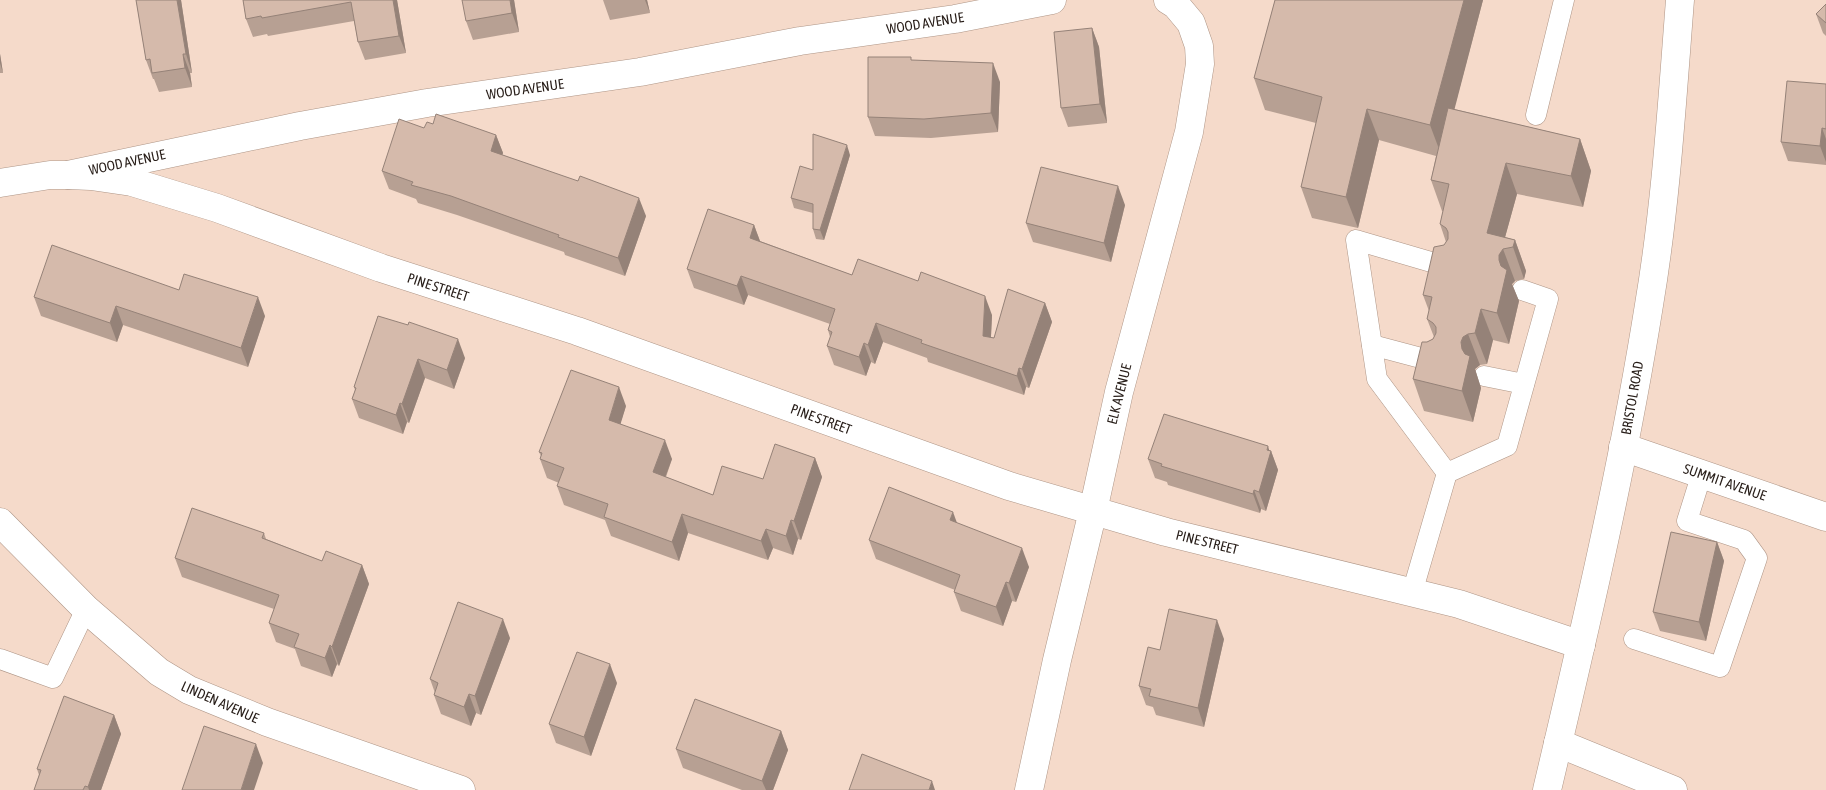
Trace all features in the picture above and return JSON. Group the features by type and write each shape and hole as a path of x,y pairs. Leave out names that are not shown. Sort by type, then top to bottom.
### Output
{"street":[{"name":"WOOD AVENUE","path":"0,183 50,175 68,175 309,124 640,72 800,41 955,19 1052,0"},
{"name":"BRISTOL ROAD","path":"1547,790 1581,645 1623,447 1650,303 1664,185 1680,0"},
{"name":"ELK AVENUE","path":"1029,790 1057,660 1093,511 1118,392 1191,122 1200,64 1199,46 1191,23 1172,3"},
{"name":"PINE STREET","path":"68,175 91,176 132,182 217,208 380,268 577,331 1009,486 1166,532 1459,604 1581,645"},
{"name":"SUMMIT AVENUE","path":"1623,447 1826,517"},
{"name":"LINDEN AVENUE","path":"0,522 86,609 159,672 188,690 267,722 461,790"},
{"path":"1558,743 1674,790"}],"lane":[{"path":"1536,116 1564,0"},
{"path":"1447,473 1377,379 1356,240 1448,267"},
{"path":"1412,593 1447,473 1507,446 1548,299 1522,290"},
{"path":"1372,346 1436,362"},
{"path":"1484,376 1524,384"},
{"path":"1634,639 1720,667 1757,558 1744,540 1687,521 1702,473"},
{"path":"0,658 53,678 86,609"}],"building":[{"path":"136,0 177,0 186,54 183,54 185,68 152,73 150,59 146,60"},
{"path":"243,0 393,0 399,36 358,42 351,2 262,18 261,16 246,19"},
{"path":"462,0 510,0 512,13 466,21"},
{"path":"1275,0 1464,0 1430,125 1367,109 1346,197 1301,187 1322,97 1254,78"},
{"path":"1826,4 1826,23 1816,14"},
{"path":"1092,28 1100,104 1061,108 1054,32"},
{"path":"868,57 911,57 911,60 993,63 991,113 924,119 868,117"},
{"path":"1787,81 1826,84 1826,129 1822,128 1820,146 1781,142"},
{"path":"1448,108 1580,139 1571,176 1506,163 1487,233 1515,240 1513,247 1503,249 1499,255 1501,266 1507,270 1497,313 1481,309 1475,333 1463,337 1461,342 1465,354 1470,356 1462,391 1413,379 1422,342 1433,339 1436,333 1436,327 1427,319 1432,297 1423,295 1434,247 1444,245 1448,239 1446,228 1440,224 1449,184 1431,180"},
{"path":"436,114 496,135 491,151 578,181 580,176 639,198 618,258 451,196 411,185 413,182 382,171 399,119 424,128 427,122 433,124"},
{"path":"813,134 847,145 820,230 813,229 813,204 791,198 800,166 813,170"},
{"path":"1041,167 1118,186 1104,243 1026,223"},
{"path":"708,209 754,225 750,238 852,275 858,259 918,281 921,272 985,296 983,336 994,338 1008,289 1045,303 1022,369 1019,368 1017,376 921,343 922,340 876,323 868,345 864,343 859,357 827,346 832,332 828,330 835,309 741,276 737,286 687,269"},
{"path":"52,245 179,290 184,274 258,297 241,348 116,306 110,323 34,297"},
{"path":"378,316 408,325 409,322 458,339 447,370 418,359 402,404 400,403 396,415 352,399 356,388 354,387"},
{"path":"571,370 619,387 609,420 665,440 653,472 713,495 722,466 763,479 775,444 815,458 794,521 791,520 786,536 766,529 761,541 682,514 672,542 604,517 608,504 557,486 564,468 540,459 542,453 539,452"},
{"path":"1164,414 1268,446 1267,450 1271,451 1259,492 1254,490 1253,494 1161,466 1162,464 1148,459"},
{"path":"889,487 953,512 950,520 1022,548 1009,583 1006,582 996,607 954,592 960,575 869,540"},
{"path":"192,508 264,533 262,538 322,561 326,551 362,565 332,647 330,645 325,658 294,647 299,634 269,623 279,595 175,558"},
{"path":"1671,532 1717,542 1699,622 1653,612"},
{"path":"458,602 503,619 475,696 469,694 464,707 434,695 438,683 430,679"},
{"path":"1169,609 1217,620 1198,708 1149,696 1151,689 1139,686 1148,647 1160,650"},
{"path":"577,652 610,664 584,737 549,724"},
{"path":"64,696 114,715 88,787 85,786 83,790 34,790 41,770 37,769"},
{"path":"695,699 781,731 762,781 676,749"},
{"path":"204,726 256,744 241,790 182,790"},
{"path":"862,754 932,781 929,790 849,790"}]}
